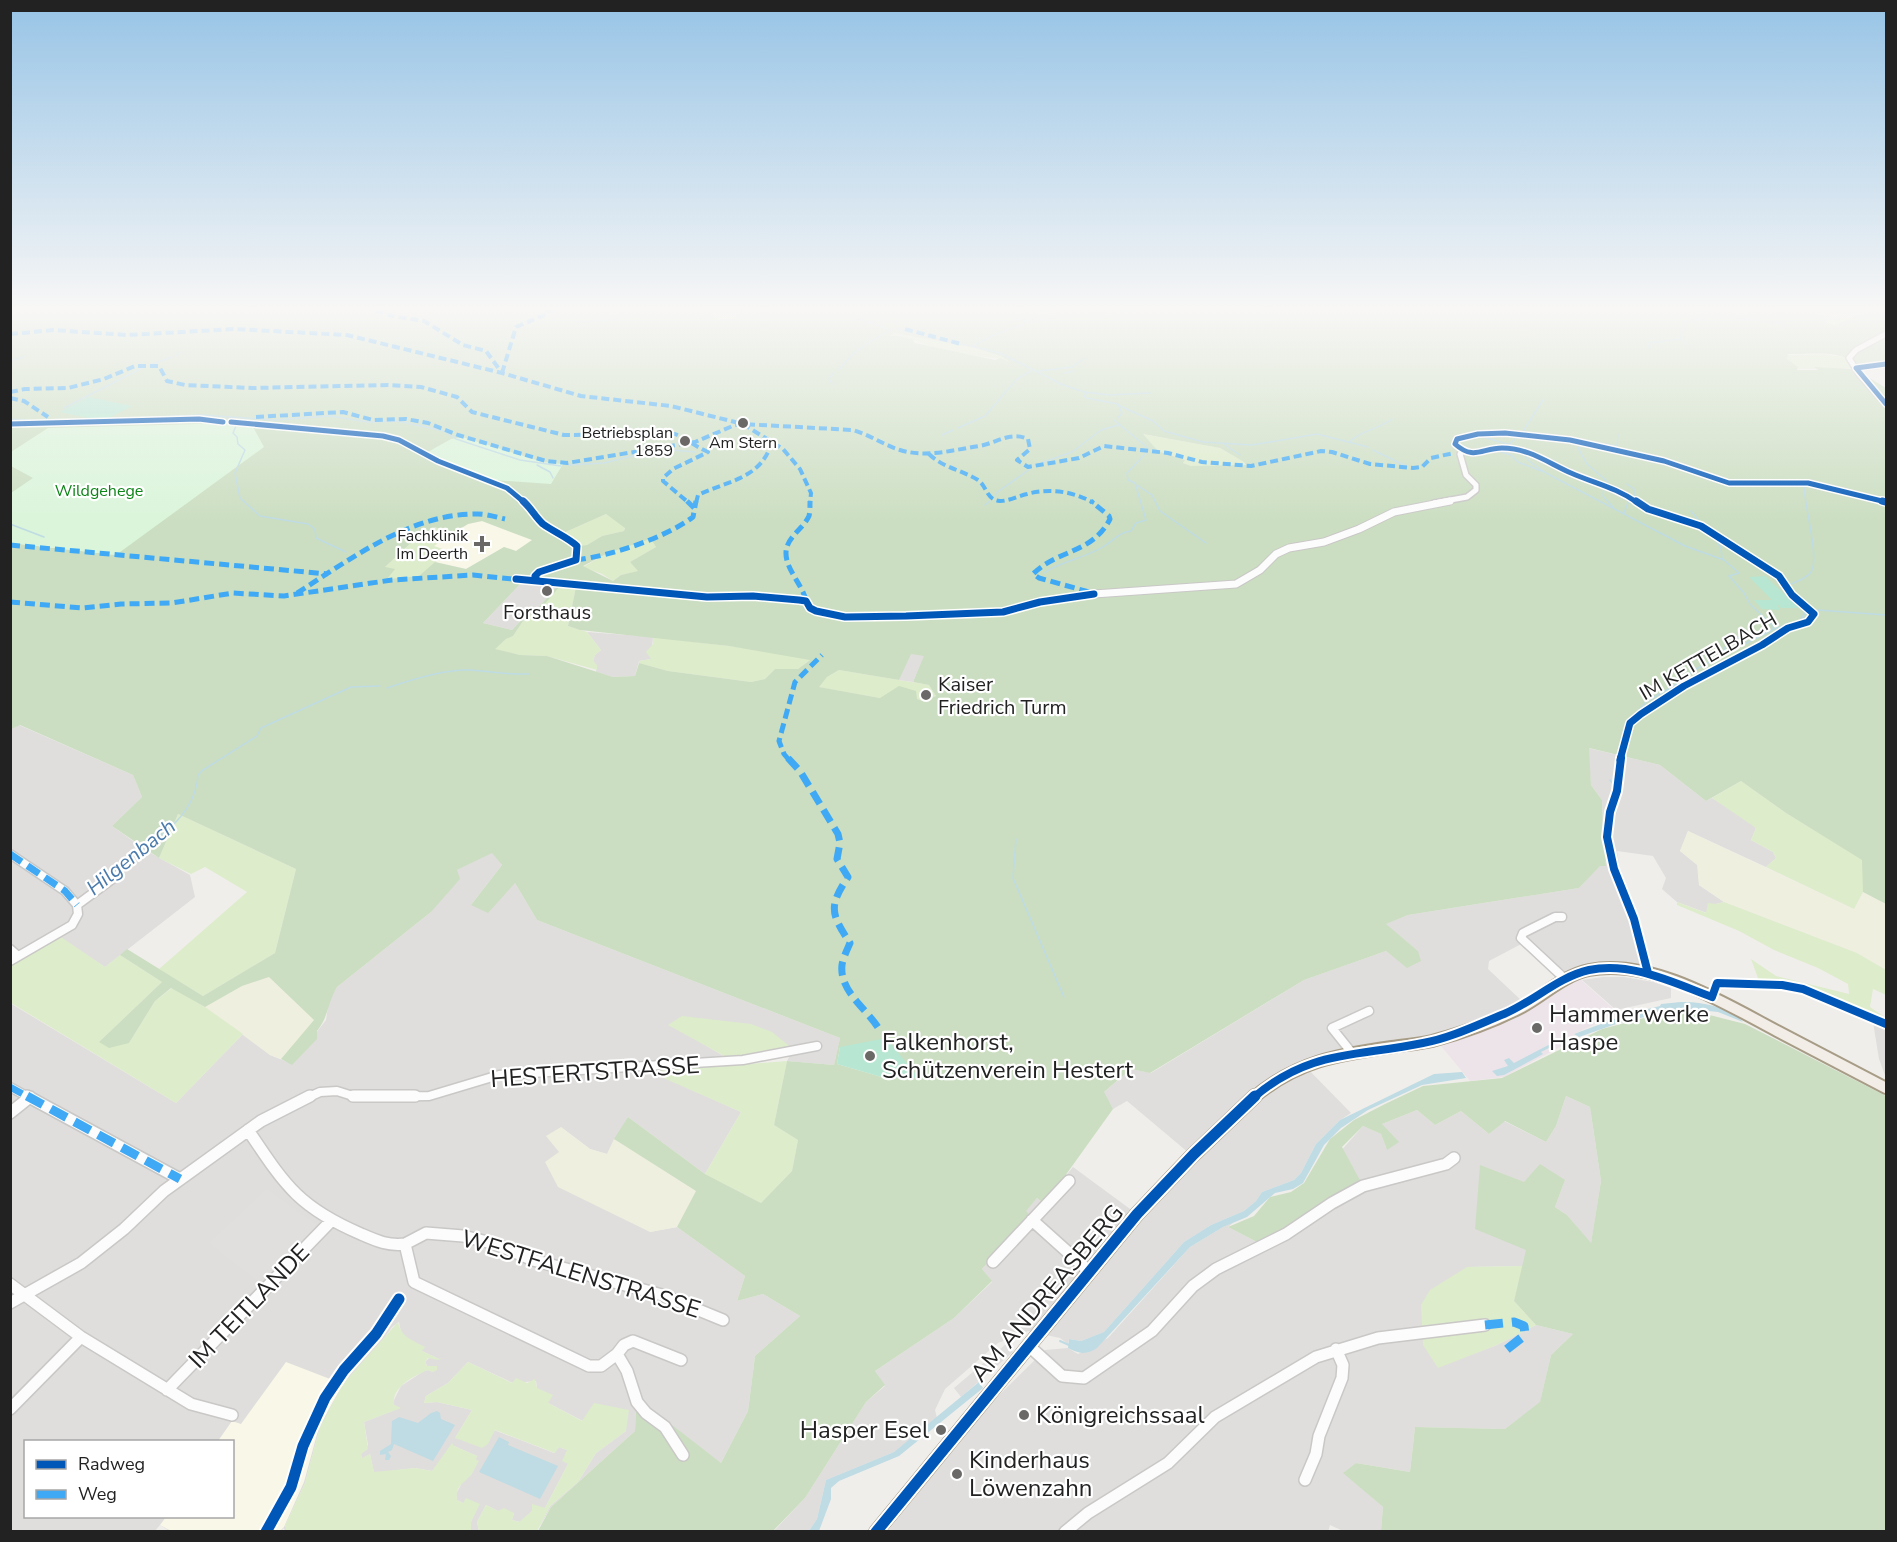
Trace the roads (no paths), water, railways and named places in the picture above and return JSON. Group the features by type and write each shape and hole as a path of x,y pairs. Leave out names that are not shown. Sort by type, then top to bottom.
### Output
{"main road":[{"name":"AM ANDREASBERG","path":"876,1532 1167,1182 1268,1085 1309,1063 1352,1053 1432,1041 1504,1015 1564,979 1589,970 1615,969 1648,973 1712,997 1887,1088"}],"street":[{"path":"1865,379 1887,404"},
{"path":"1094,594 1236,584 1260,570 1276,554 1289,548 1323,542 1406,509 1467,497 1476,490 1476,485 1466,475 1460,454 1463,451 1455,444 1457,439 1478,434 1517,434 1613,449 1744,486 1796,482 1887,502"},
{"name":"IM KETTELBACH","path":"1463,451 1481,453 1502,448 1529,452 1571,473 1617,489 1648,509 1701,526 1779,576 1792,595 1814,614 1808,622 1788,628 1762,645 1684,686 1630,723 1621,754 1617,791 1610,812 1607,837 1614,869 1634,919 1648,973"},
{"path":"10,854 65,891 77,905 78,914 72,925 14,959 10,949"},
{"path":"77,905 119,874"},
{"path":"1562,917 1555,917 1523,933 1521,938 1564,979"},
{"path":"1352,1053 1332,1028 1369,1011"},
{"name":"HESTERTSTRASSE","path":"10,1303 81,1263 180,1179 248,1130 292,1104 329,1090 356,1097 429,1096 499,1075 624,1065 743,1060 816,1046"},
{"path":"10,1087 180,1179"},
{"path":"10,1113 30,1097"},
{"name":"WESTFALENSTRASSE","path":"248,1130 280,1178 300,1200 332,1221 390,1246 398,1247 426,1233 463,1236 496,1244 533,1260 662,1295 723,1320"},
{"path":"1029,1347 1062,1376 1084,1378 1098,1371 1152,1331 1193,1287 1216,1269 1286,1234 1332,1203 1363,1186 1446,1164 1454,1158"},
{"path":"993,1262 1069,1181"},
{"name":"IM TEITLANDE","path":"167,1390 332,1221"},
{"name":"AM ANDREASBERG","path":"1032,1221 1090,1272"},
{"path":"405,1244 414,1282 589,1366 601,1366 617,1354 624,1345 633,1341 681,1360"},
{"path":"10,1284 81,1337 167,1390 191,1404 232,1415"},
{"path":"1065,1532 1088,1513 1168,1463 1215,1418 1316,1357 1378,1338 1485,1325"},
{"path":"10,1409 81,1337"},
{"path":"1305,1480 1316,1454 1319,1436 1342,1378 1343,1365 1336,1349"},
{"path":"617,1354 627,1371 638,1402 646,1413 665,1427 683,1455"}],"water":[{"path":"1681,1002 1714,1006 1730,1012 1743,1022 1718,1012 1681,1008 1616,1024 1579,1037 1574,1034 1661,1004"},
{"path":"1558,1040 1561,1042 1504,1075 1497,1076 1492,1071 1508,1066 1504,1060 1509,1058 1514,1063"},
{"path":"1462,1072 1466,1078 1422,1085 1368,1110 1341,1128 1324,1145 1303,1183 1293,1189 1275,1193 1247,1217 1223,1227 1190,1247 1097,1348 1082,1353 1068,1348 1069,1339 1081,1341 1104,1332 1184,1242 1211,1225 1244,1211 1256,1201 1262,1192 1294,1180 1301,1173 1316,1144 1340,1120 1434,1074"},
{"path":"979,1382 983,1388 899,1456 839,1481 831,1488 831,1499 819,1531 809,1531 817,1519 826,1480 894,1452"},
{"path":"437,1411 441,1419 455,1425 433,1461 394,1444 392,1450 388,1452 391,1456 389,1460 385,1460 386,1454 380,1455 380,1451 391,1444 392,1421 399,1417 418,1423"},
{"path":"499,1437 509,1442 508,1445 558,1466 540,1499 479,1472"}],"waterway":[{"path":"64,408 121,379"},
{"path":"829,379 832,384"},
{"path":"958,428 985,416 1017,379"},
{"path":"1051,379 1087,393 1084,396 1086,398 1119,405"},
{"path":"1085,392 1109,395 1150,393"},
{"path":"1522,433 1543,400"},
{"path":"1118,418 1122,413 1119,405"},
{"path":"1119,405 1153,421 1164,431 1203,442 1252,445 1317,434 1368,447"},
{"path":"133,418 202,415 275,420 330,416 368,422 397,421 444,431 456,439 520,460 561,466"},
{"path":"10,419 42,421"},
{"path":"1349,442 1360,434 1392,419"},
{"path":"1114,420 1148,448"},
{"path":"1035,465 1072,452 1101,430 1118,425"},
{"path":"236,426 233,433 237,437 238,444 245,450 235,473 240,498 260,516 308,524 315,529 316,538 346,552"},
{"path":"942,435 953,430"},
{"path":"1586,441 1617,446 1618,434"},
{"path":"1519,436 1509,444 1519,448"},
{"path":"1483,437 1511,445"},
{"path":"1224,444 1240,455"},
{"path":"1582,445 1578,448 1587,464 1608,482"},
{"path":"568,465 604,463 661,449 695,452"},
{"path":"1373,450 1406,466"},
{"path":"1501,452 1511,455 1518,462 1544,472"},
{"path":"1044,573 1099,549 1121,534 1131,531 1136,523 1146,520 1135,483 1128,480 1127,473 1146,453"},
{"path":"1524,454 1529,461 1546,473 1685,546 1724,560 1739,573 1729,576 1744,593 1750,604 1772,625 1772,630 1694,670 1677,684 1646,702 1638,711"},
{"path":"537,465 550,472 553,478"},
{"path":"995,497 996,493 1030,469"},
{"path":"1627,484 1634,489 1634,496"},
{"path":"1137,485 1152,495 1160,511 1206,543"},
{"path":"1791,584 1807,576 1813,565 1813,544 1804,486"},
{"path":"1604,487 1603,496 1613,507"},
{"path":"1624,513 1629,500"},
{"path":"985,505 990,501"},
{"path":"1691,511 1700,522"},
{"path":"10,524 44,537"},
{"path":"1715,539 1721,548 1722,559"},
{"path":"1801,619 1807,610"},
{"path":"1818,610 1886,615"},
{"path":"1774,629 1795,622"},
{"path":"1724,653 1724,648 1739,637"},
{"name":"Hilgenbach","path":"387,688 449,671 529,674"},
{"name":"Hilgenbach","path":"102,882 175,823 186,809 194,793 198,775 203,770 257,736 261,728 351,687 380,686"},
{"path":"1624,764 1627,745"},
{"path":"1610,780 1614,785"},
{"path":"1613,825 1618,803"},
{"path":"1016,839 1013,878 1064,997"},
{"path":"1616,856 1618,862"},
{"path":"1620,870 1633,904"},
{"path":"1640,924 1643,936"},
{"path":"1645,945 1649,957"},
{"path":"1060,1341 1069,1345"}],"place":[{"name":"Am Stern","path":"743,423"},
{"name":"Betriebsplan 1859","path":"685,441"},
{"name":"Fachklinik Im Deerth","path":"482,544"},
{"name":"Forsthaus","path":"547,591"},
{"name":"Kaiser Friedrich Turm","path":"926,695"},
{"name":"Hammerwerke Haspe","path":"1537,1028"},
{"name":"Falkenhorst, Schützenverein Hestert","path":"870,1056"},
{"name":"Königreichssaal","path":"1024,1415"},
{"name":"Hasper Esel","path":"941,1430"},
{"name":"Kinderhaus Löwenzahn","path":"957,1474"}],"park label":[{"name":"Wildgehege","path":"99,490"}]}
